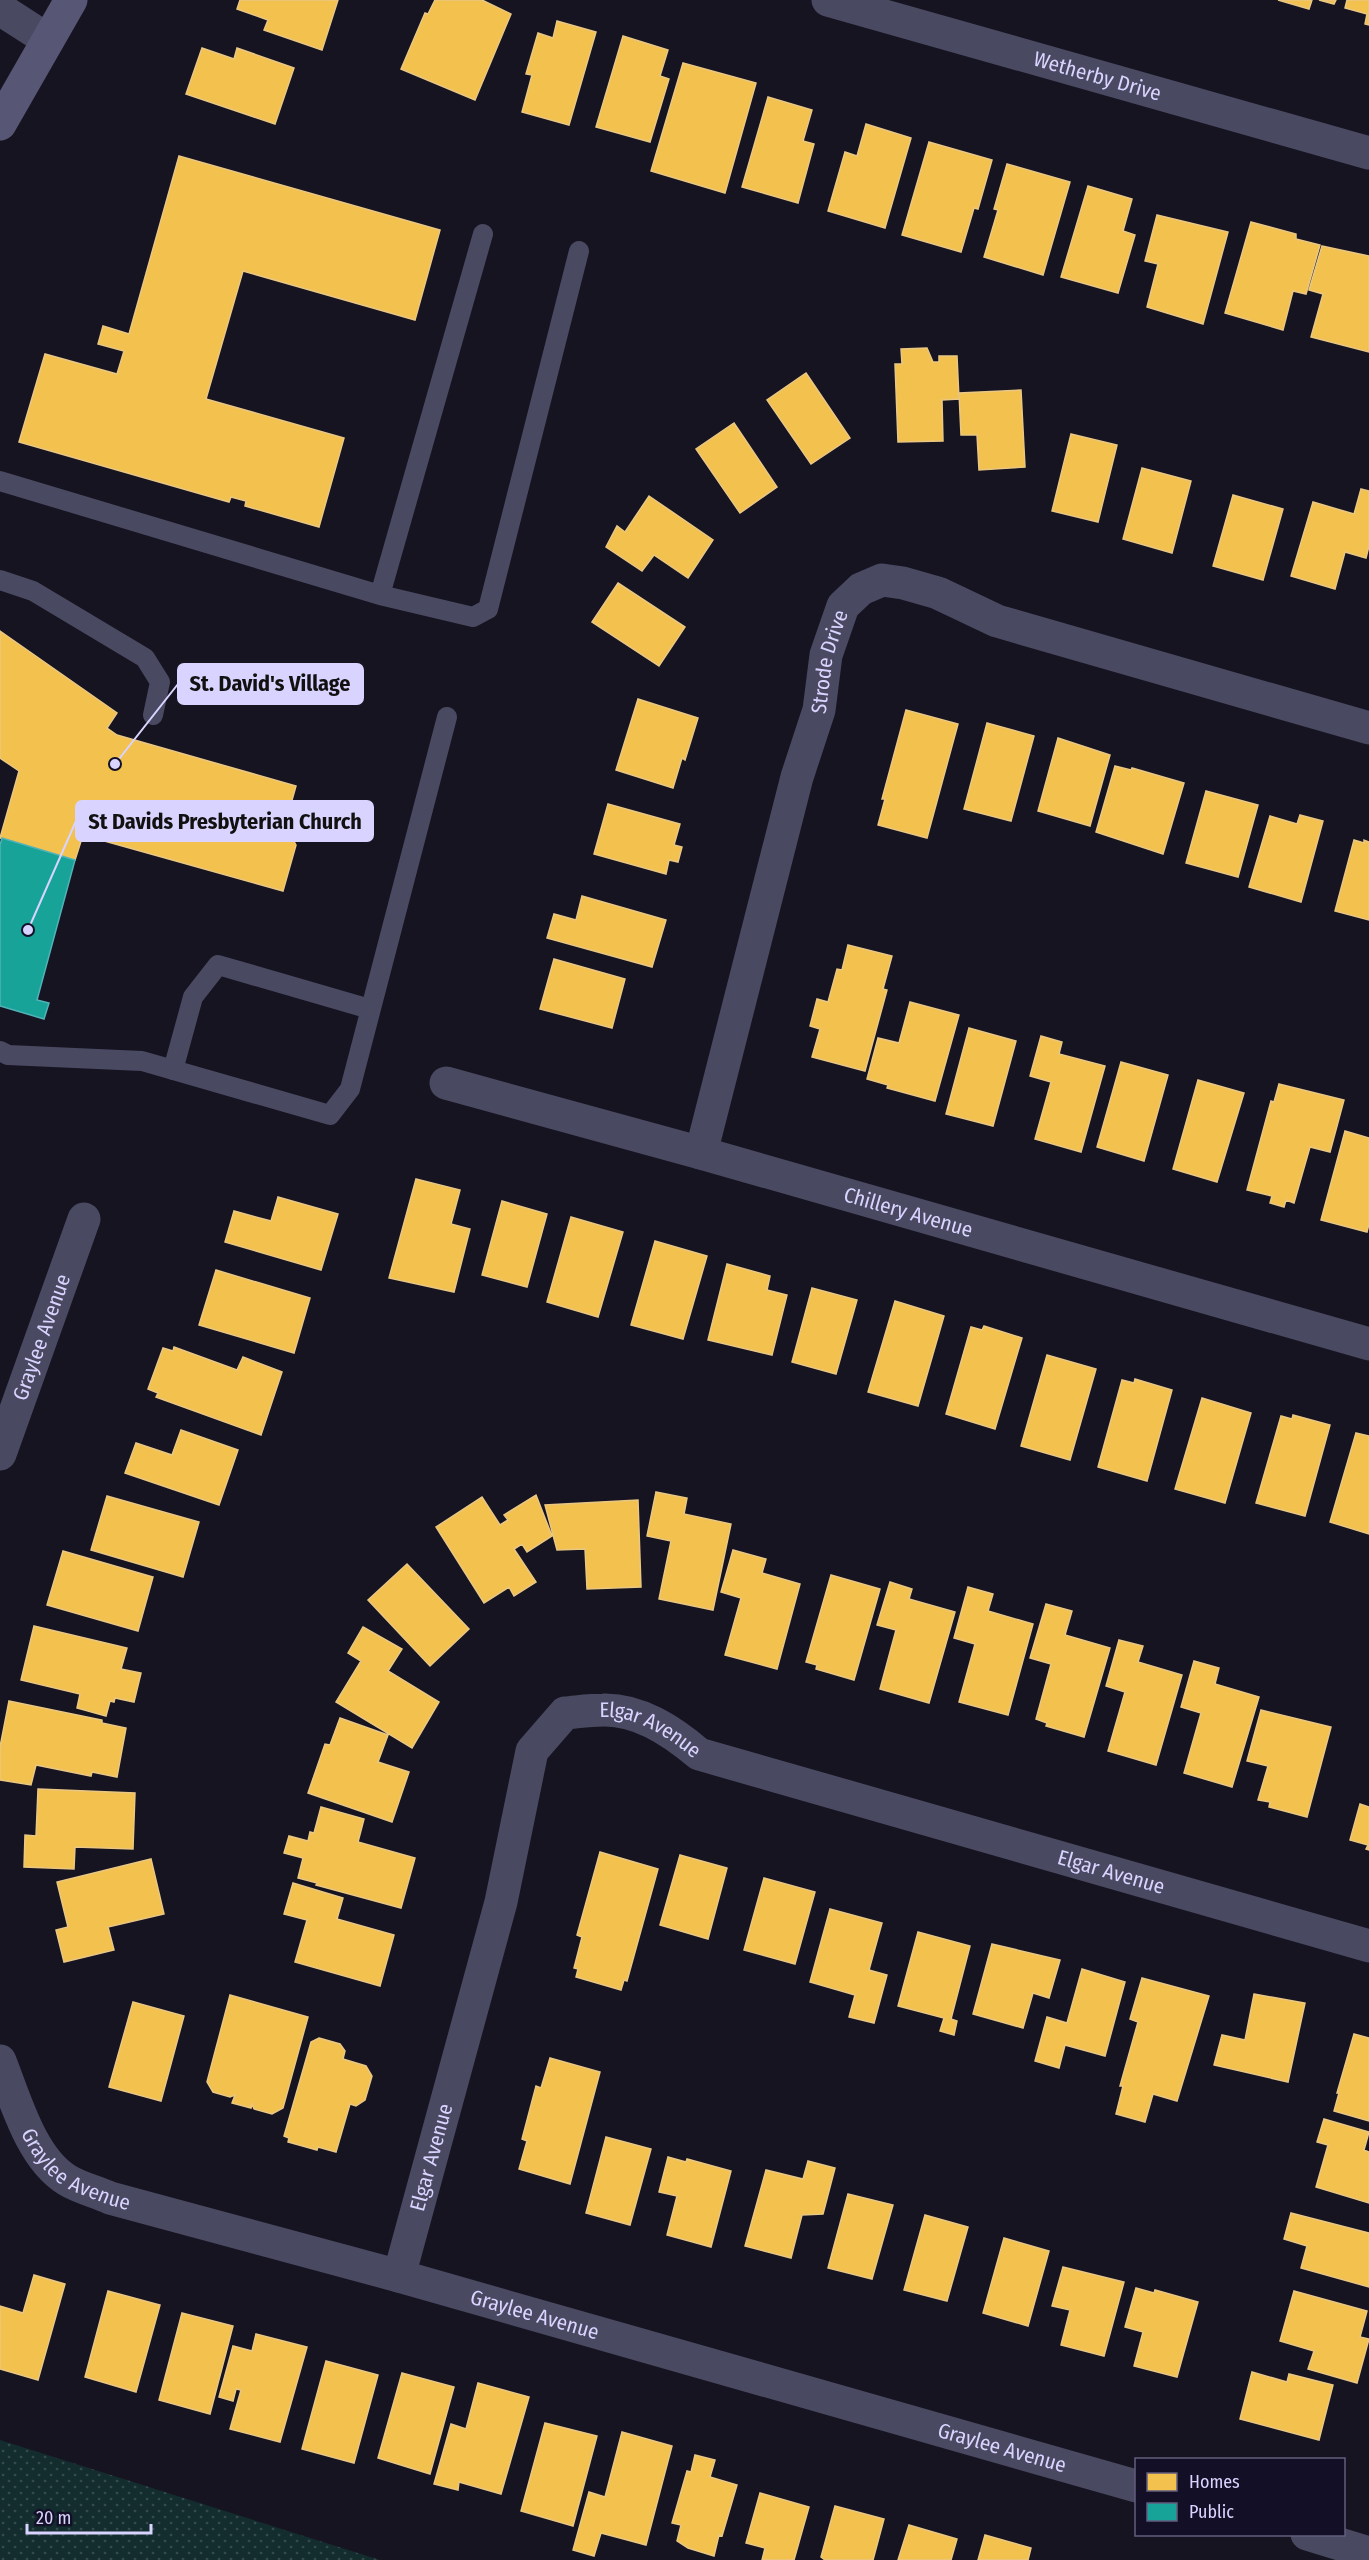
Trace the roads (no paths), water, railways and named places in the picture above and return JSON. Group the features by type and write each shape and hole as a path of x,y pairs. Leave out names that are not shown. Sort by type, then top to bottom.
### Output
{"main road":[{"path":"0,124 71,0"}],"street":[{"name":"Wetherby Drive","path":"832,1 1369,153"},
{"path":"0,9 48,40"},
{"name":"Strode Drive","path":"701,1153 797,777 819,710 826,655 843,606 861,589 882,580 903,583 938,593 997,621 1369,728"},
{"name":"Chillery Avenue","path":"446,1083 701,1153 1369,1344"},
{"name":"Graylee Avenue","path":"0,1454 84,1219"},
{"name":"Elgar Avenue","path":"399,2276 501,1902 532,1751 565,1713 604,1709 638,1716 672,1731 699,1754 1369,1946"},
{"name":"Graylee Avenue","path":"0,2061 27,2131 52,2167 68,2180 110,2198 399,2276 1135,2485"},
{"path":"1310,2536 1369,2553"}],"lane":[{"path":"380,595 483,234"},
{"path":"0,481 380,595 473,617 488,609 579,251"},
{"path":"0,580 33,591 145,658 160,682 153,715"},
{"path":"0,1051 8,1055 142,1061 330,1115 350,1089 447,717"},
{"path":"173,1070 193,997 218,965 370,1009"}],"place":[{"name":"St. David's Village","path":"115,764"},
{"name":"St Davids Presbyterian Church","path":"28,930"}]}
